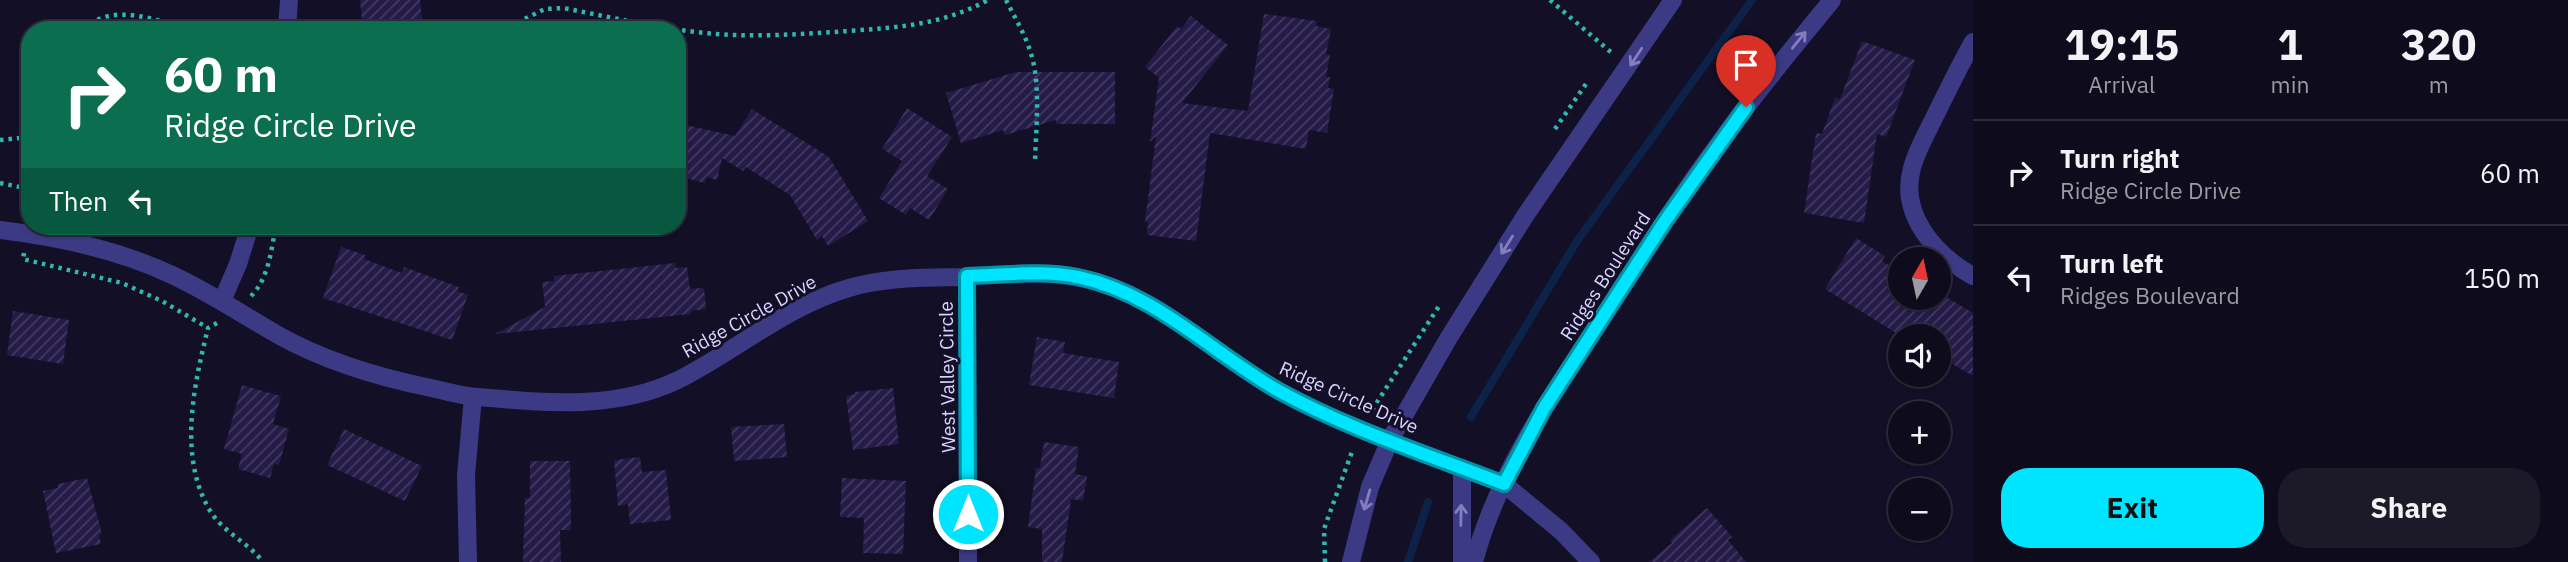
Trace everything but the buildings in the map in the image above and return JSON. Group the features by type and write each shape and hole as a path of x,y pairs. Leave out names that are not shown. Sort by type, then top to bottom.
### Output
{"street":[{"path":"288,21 289,0"},
{"path":"1351,562 1370,487 1390,440 1448,339 1525,216 1673,0"},
{"name":"Ridges Boulevard","path":"1474,562 1504,484 1544,408 1719,142 1832,0"},
{"path":"1973,42 1921,145 1912,169 1909,191 1912,210 1923,233 1942,253 1973,276"},
{"name":"Ridge Circle Drive","path":"0,230 21,232"},
{"name":"Ridge Circle Drive","path":"36,235 119,253 170,274 280,336 340,364 375,376 473,397 565,402 602,401 640,395 678,380 801,307 853,286 903,279 967,276 1039,274 1076,277 1113,287 1173,318 1236,364 1280,391 1360,429 1504,484 1561,531 1591,562"},
{"path":"222,301 247,235"},
{"name":"West Valley Circle","path":"967,276 968,562"},
{"path":"468,562 466,475 473,397"},
{"path":"1462,468 1462,562"}],"path":[{"path":"686,29 774,36 897,27 940,21 966,12 988,0"},
{"path":"1006,0 1033,62 1035,161"},
{"path":"1550,0 1629,67"},
{"path":"520,21 545,9 563,8 638,21"},
{"path":"94,21 106,14 131,15 156,21"},
{"path":"0,139 21,137"},
{"path":"0,183 21,187"},
{"path":"27,235 23,259 122,283 162,301 208,328 195,386 191,426 199,485 209,509 221,525 263,562"},
{"path":"1325,562 1324,529 1360,429"}],"waterway":[{"path":"1471,417 1577,241 1752,0"},
{"path":"1408,562 1428,502"}],"route":[{"path":"968,514 967,276 1039,274 1076,277 1113,287 1173,318 1236,364 1280,391 1360,429 1504,484 1544,408 1665,221 1746,107"}]}
